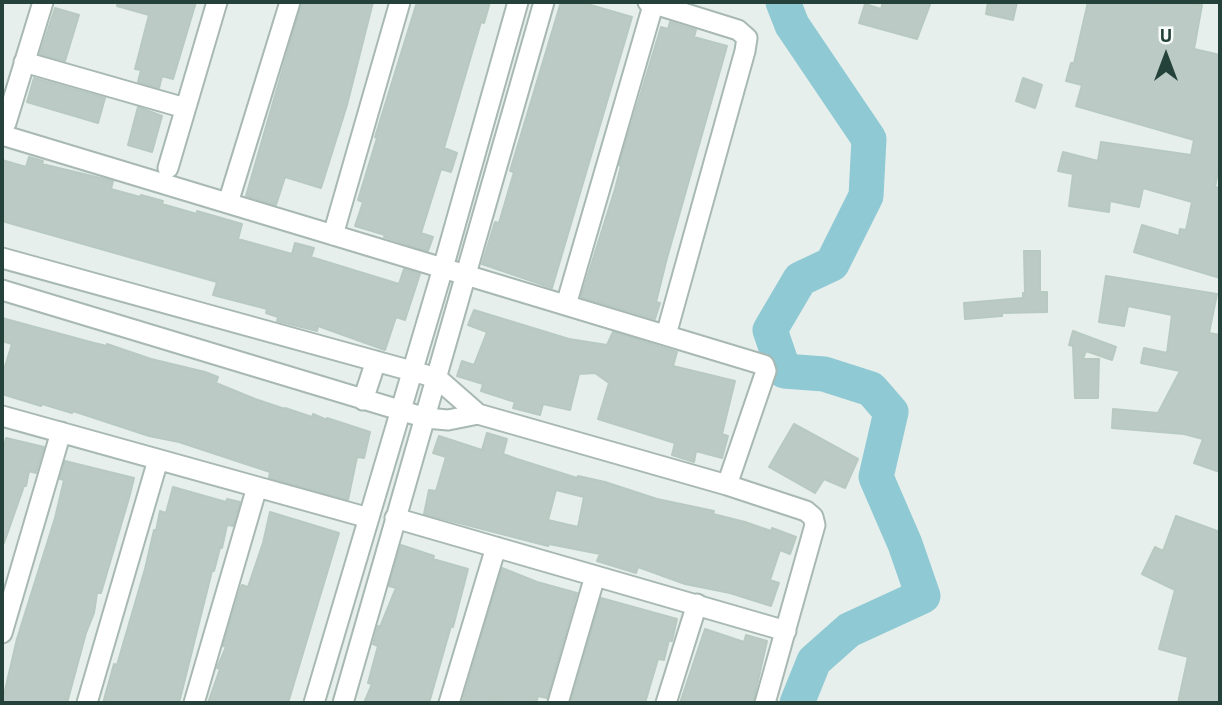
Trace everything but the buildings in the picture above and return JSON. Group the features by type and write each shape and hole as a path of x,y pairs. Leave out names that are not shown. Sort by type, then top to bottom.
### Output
{"street":[{"path":"43,2 4,129 228,203 766,367 727,485"},
{"path":"168,168 217,2"},
{"path":"228,203 290,2"},
{"path":"334,235 400,2"},
{"path":"314,703 443,268 518,2"},
{"path":"343,703 544,2"},
{"path":"566,304 652,2 738,30 747,38 666,335"},
{"path":"24,62 186,108"},
{"path":"2,258 437,378 478,414 727,485 806,511 813,517 815,525 765,703"},
{"path":"2,290 426,418 448,420 478,414"},
{"path":"363,400 376,361"},
{"path":"2,416 369,518"},
{"path":"2,633 61,432"},
{"path":"87,703 158,460"},
{"path":"194,703 257,487"},
{"path":"395,518 786,631"},
{"path":"449,703 496,547"},
{"path":"558,703 596,576"},
{"path":"666,703 697,604"}],"waterway":[{"path":"783,2 792,25 869,139 866,196 832,264 800,279 770,330 784,371 824,374 871,389 891,412 876,477 905,544 923,596 849,630 814,661 797,703"}]}
